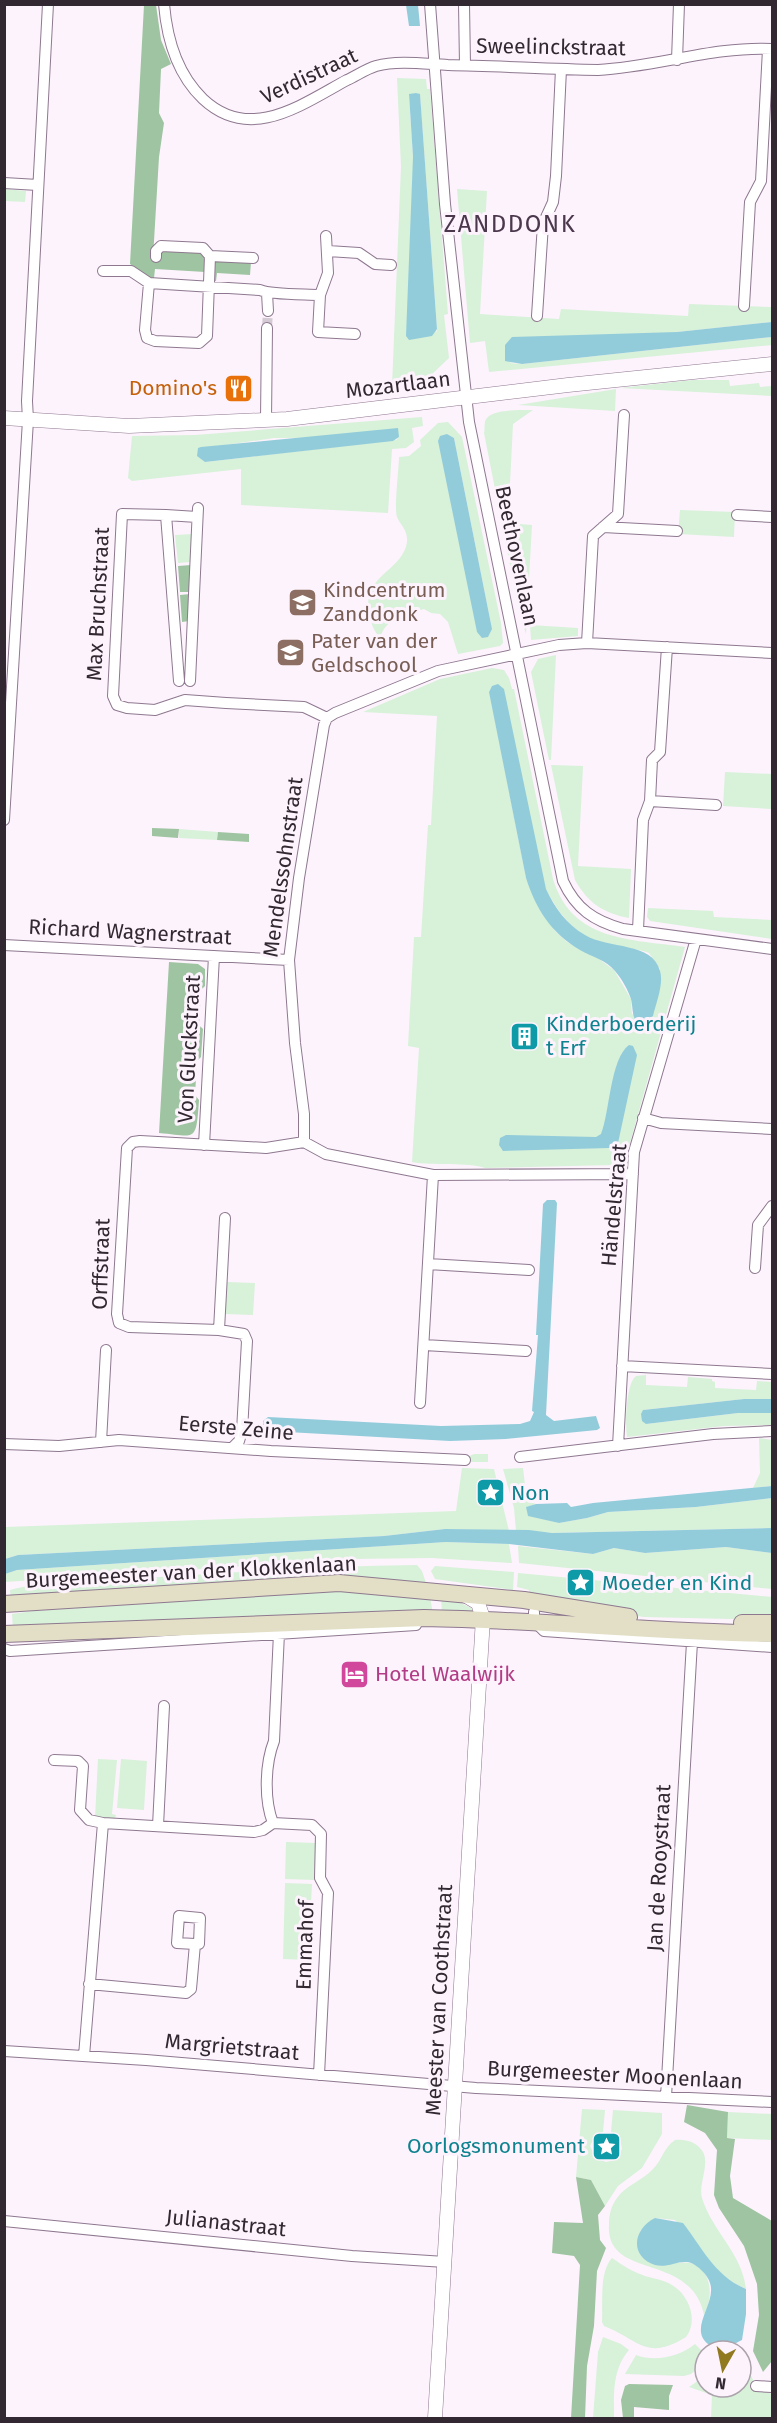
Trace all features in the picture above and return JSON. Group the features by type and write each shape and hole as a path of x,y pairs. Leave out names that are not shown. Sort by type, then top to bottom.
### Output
{"main road":[{"name":"Burgemeester van der Klokkenlaan","path":"4,1604 339,1583 462,1593 661,1621 772,1623"},
{"name":"Burgemeester van der Klokkenlaan","path":"534,1617 692,1633 772,1634"},
{"name":"Burgemeester van der Klokkenlaan","path":"4,1634 424,1618 629,1617"}],"street":[{"path":"4,820 28,420 27,401 48,4"},
{"name":"Verdistraat","path":"164,4 167,34 191,87 214,109 235,118 260,120 281,114 376,66 411,63 435,64"},
{"name":"Beethovenlaan","path":"430,4 445,204 466,399 563,881 573,900 601,923 772,949"},
{"path":"464,4 465,65"},
{"path":"677,60 679,4"},
{"path":"744,306 750,201 761,181 770,49"},
{"name":"Sweelinckstraat","path":"435,64 561,69 629,68 728,50 770,49"},
{"path":"537,316 543,224 553,202 556,176 561,69"},
{"path":"4,183 38,185"},
{"path":"326,236 328,273 320,295 318,332 355,334"},
{"path":"149,283 147,338 155,341 199,343 203,341 207,336 210,256 203,248 161,246 156,251 156,257"},
{"path":"328,251 359,253 375,264 391,265"},
{"path":"210,256 253,258"},
{"path":"103,271 131,271 149,283 320,295"},
{"path":"267,293 268,310"},
{"path":"266,420 267,328"},
{"name":"Mozartlaan","path":"4,418 129,426 266,420 772,364"},
{"path":"587,643 593,536 618,514 624,416"},
{"name":"Max Bruchstraat","path":"166,515 177,657 184,681 191,657 197,512 166,515 122,514 113,696 117,705 155,710 185,700 304,707 327,717"},
{"path":"738,515 772,517"},
{"path":"603,527 677,531"},
{"path":"327,717 438,671 559,645 587,643 772,653"},
{"path":"638,930 643,820 650,801 652,760 660,752 667,647"},
{"path":"177,657 191,657"},
{"name":"Mendelssohnstraat","path":"304,1142 304,1114 295,1043 289,960 299,879 322,732 327,717"},
{"path":"650,801 716,805"},
{"name":"Händelstraat","path":"618,1446 634,1152 696,939"},
{"name":"Richard Wagnerstraat","path":"4,945 289,960"},
{"name":"Von Gluckstraat","path":"204,1144 214,956"},
{"path":"643,1118 661,1123 772,1129"},
{"name":"Orffstraat","path":"204,1144 140,1141 130,1144 126,1153 117,1314 119,1323 129,1327 219,1330"},
{"path":"204,1144 266,1148 304,1142 327,1154 433,1174 633,1174"},
{"path":"420,1403 433,1174"},
{"path":"755,1268 758,1225 772,1206"},
{"path":"225,1218 219,1330 244,1334 247,1341 242,1431 239,1441 233,1447"},
{"path":"428,1264 529,1270"},
{"path":"424,1345 526,1351"},
{"path":"101,1442 106,1350"},
{"path":"622,1366 772,1374"},
{"path":"520,1457 713,1434 772,1431"},
{"name":"Eerste Zeine","path":"4,1444 58,1446 119,1440 271,1451 465,1460"},
{"path":"462,1593 478,1603 483,1618"},
{"name":"Burgemeester van der Klokkenlaan","path":"534,1617 544,1631 772,1647"},
{"name":"Burgemeester van der Klokkenlaan","path":"4,1649 10,1651 415,1626 424,1618"},
{"name":"Meester van Coothstraat","path":"435,2418 483,1618"},
{"path":"273,1822 267,1809 268,1775 269,1753 274,1741 279,1633"},
{"name":"Jan de Rooystraat","path":"666,2097 692,1642"},
{"path":"158,1826 164,1706"},
{"path":"54,1760 78,1761 83,1766 80,1810 89,1820 103,1823 84,2055"},
{"name":"Emmahof","path":"103,1823 254,1833 273,1822 312,1825 321,1834 320,1878 328,1893 319,2074"},
{"path":"89,1984 186,1993 191,1989 195,1944"},
{"name":"Margrietstraat","path":"4,2051 84,2055 455,2086"},
{"name":"Burgemeester Moonenlaan","path":"455,2086 772,2102"},
{"name":"Julianastraat","path":"4,2221 352,2256 445,2262"},
{"path":"756,2386 772,2388"}],"green space":[{"path":"144,5 156,5 161,40 171,64 161,69 159,113 164,123 159,157 153,258 162,250 202,252 206,257 205,272 155,269 154,278 151,278 130,264"},
{"path":"397,78 426,79 427,89 430,89 448,314 444,315 449,358 428,378 392,386 401,167","holes":["416,93 420,95 437,329 436,333 413,157 409,95"]},
{"path":"5,189 26,191 25,202 5,201"},
{"path":"457,189 487,191 480,314 559,319 561,309 688,316 689,304 772,307 772,322 677,332 509,363 522,364 772,337 772,345 489,372 485,341 470,343"},
{"path":"217,260 251,262 250,275 217,273 216,281 212,281 213,263"},
{"path":"692,380 729,380 730,386 759,383 760,387 772,386 772,396 620,388"},
{"path":"616,389 615,411 518,405"},
{"path":"533,410 513,424 508,523 532,525 526,634 519,611 484,433 487,418 499,412"},
{"path":"422,417 423,426 412,428 414,442 406,448 392,449 388,513 241,505 241,469 132,481 128,478 132,436 195,435","holes":["399,437 396,440 205,462 198,449 274,438"]},
{"path":"448,422 462,437 501,623 503,643 500,646 458,654 448,622 440,614 424,609 404,615 387,625 380,638 369,612 368,600 371,590 404,552 407,542 405,531 396,513 399,457 409,456 421,446 420,440 438,423","holes":["447,434 454,438 492,629"]},
{"path":"680,510 735,512 734,537 678,534"},
{"path":"193,534 191,562 178,563 175,535"},
{"path":"191,565 190,592 180,592 178,566"},
{"path":"190,594 189,621 182,622 180,595"},
{"path":"530,625 578,628 578,636 531,640"},
{"path":"556,655 551,760 549,760 531,672 538,659"},
{"path":"492,668 504,670 509,678 512,689 514,689 553,879 562,900 574,915 589,926 606,934 625,939 685,947 628,1150 621,1162 614,1165 485,1168 412,1162 419,1048 408,1046 414,937 421,937 428,825 431,825 437,716 363,712 440,679","holes":["489,688 546,889 563,916 578,931 597,942 649,953 660,969 632,1015 631,999 614,970 567,942 555,931 526,878"]},
{"path":"551,765 583,766 578,866 631,869 629,918 597,906 585,895 575,880"},
{"path":"725,772 772,774 772,809 723,806"},
{"path":"152,828 179,829 178,838 152,836"},
{"path":"179,829 218,832 217,840 179,838"},
{"path":"218,832 249,834 249,842 217,840"},
{"path":"648,908 713,911 714,917 772,920 772,939 650,921 647,917"},
{"path":"169,962 198,964 205,969 205,986 201,990 199,1025 203,1029 201,1057 197,1061 195,1095 199,1100 197,1124 195,1131 187,1135 159,1133"},
{"path":"227,1282 255,1283 253,1315 225,1314"},
{"path":"646,1375 646,1385 687,1387 688,1377 712,1379 715,1382 715,1388 756,1390 757,1381 772,1382 772,1399 744,1399 643,1410 646,1424 738,1413 772,1413 772,1425 724,1426 627,1437 626,1414 630,1387 636,1376"},
{"path":"759,1438 772,1440 772,1486 753,1488 760,1473"},
{"path":"474,1454 488,1454 488,1462 466,1462 465,1458"},
{"path":"462,1468 494,1469 509,1531 445,1529 384,1536 18,1555 5,1559 5,1527 456,1511"},
{"path":"523,1468 527,1501 536,1504 527,1507 528,1515 559,1523 608,1512 696,1507 772,1498 772,1528 552,1533 516,1531 514,1508 503,1469"},
{"path":"446,1542 509,1544 512,1563 432,1558 351,1559 5,1582 4,1574 17,1570"},
{"path":"518,1546 593,1554 614,1548 645,1553 726,1547 772,1553 772,1589 519,1563"},
{"path":"417,1565 426,1583 11,1602 10,1590 26,1586 76,1581 314,1568"},
{"path":"435,1566 514,1572 513,1590 435,1579 431,1571"},
{"path":"518,1573 772,1597 772,1620 644,1617 528,1599 529,1590 517,1587"},
{"path":"351,1590 430,1596 433,1615 13,1630 12,1614 33,1611"},
{"path":"441,1596 473,1609 473,1614 442,1614"},
{"path":"98,1759 117,1760 112,1814 116,1815 115,1819 95,1818"},
{"path":"121,1759 147,1761 144,1810 117,1808"},
{"path":"286,1842 316,1843 315,1880 285,1879"},
{"path":"285,1883 312,1884 308,1960 283,1959"},
{"path":"687,2105 728,2112 727,2138 735,2139 730,2176 733,2198 772,2221 772,2361 763,2372 753,2351 759,2315 757,2284 744,2246 719,2208 714,2195 717,2150 705,2133 684,2122"},
{"path":"582,2109 605,2110 603,2132 595,2136 590,2146 596,2158 606,2162 615,2160 622,2149 620,2138 611,2132 613,2110 662,2113 662,2134 642,2168 618,2186 605,2206 591,2180 576,2177"},
{"path":"728,2112 772,2114 772,2140 727,2138"},
{"path":"675,2140 691,2142 703,2152 705,2163 701,2187 702,2198 739,2264 746,2289 716,2268 675,2220 655,2218 640,2231 679,2263 698,2266 704,2272 708,2279 710,2297 704,2315 696,2295 683,2282 667,2273 634,2261 620,2253 611,2242 609,2221 615,2201 625,2190 653,2169 668,2146"},
{"path":"576,2177 591,2180 605,2206 598,2215 600,2240 606,2248 597,2271 594,2326 587,2366 585,2418 571,2418 580,2265 574,2256 552,2253 554,2222 583,2223"},
{"path":"612,2258 636,2272 668,2283 685,2297 692,2317 690,2331 686,2337 661,2348 651,2348 604,2326 602,2322 603,2279"},
{"path":"603,2337 629,2350 617,2374 614,2391 614,2418 593,2418 598,2352"},
{"path":"693,2345 693,2372 691,2374 684,2376 625,2374 636,2355 651,2358 667,2357"},
{"path":"753,2380 760,2388 772,2394 772,2418 711,2418 712,2399 753,2399"},
{"path":"629,2384 673,2385 669,2396 669,2410 634,2407 634,2418 623,2418 621,2400 625,2386"}],"water":[{"path":"406,5 418,5 420,26 409,26"},
{"path":"409,94 420,94 437,329 432,336 409,340 406,336 413,157"},
{"path":"772,322 772,337 522,364 505,361 505,345 512,337 677,332"},
{"path":"398,428 399,437 393,441 205,462 197,456 198,448 201,447"},
{"path":"447,434 454,438 492,629 488,637 482,638 477,632 438,441 440,436"},
{"path":"498,684 504,689 546,889 562,915 578,931 595,939 639,951 649,955 656,962 661,976 660,988 653,1016 644,1022 636,1022 630,996 615,971 561,936 546,919 535,900 526,878 489,692 492,686"},
{"path":"629,1045 633,1046 637,1055 618,1143 609,1148 503,1151 499,1145 500,1138 506,1135 596,1137 601,1134 614,1074 623,1052"},
{"path":"547,1200 555,1200 557,1203 546,1415 554,1421 596,1416 600,1428 506,1439 450,1441 269,1431 263,1427 263,1421 268,1417 441,1426 520,1424 530,1421 534,1412 532,1411 538,1335 536,1335 543,1204"},
{"path":"744,1399 772,1399 772,1413 738,1413 646,1424 642,1421 643,1410"},
{"path":"772,1486 772,1498 696,1507 608,1512 559,1523 528,1516 526,1507 536,1504 567,1503 571,1507"},
{"path":"772,1528 772,1553 726,1547 645,1553 614,1548 593,1554 509,1544 446,1542 17,1570 5,1574 5,1559 18,1555 384,1536 445,1529 529,1530 552,1533"},
{"path":"655,2218 683,2223 718,2269 726,2277 746,2289 746,2314 742,2339 703,2338 702,2323 711,2291 709,2280 698,2267 687,2262 664,2266 647,2261 641,2255 637,2242 638,2235"}],"tunnel":[{"path":"267,328 268,311"}],"place":[{"name":"Domino's","path":"238,388"},
{"name":"Kindcentrum Zanddonk","path":"302,602"},
{"name":"Pater van der Geldschool","path":"290,653"},
{"name":"Kinderboerderij t Erf","path":"525,1036"},
{"name":"Non","path":"490,1493"},
{"name":"Moeder en Kind","path":"581,1583"},
{"name":"Hotel Waalwijk","path":"354,1674"},
{"name":"Oorlogsmonument","path":"606,2146"}],"district":[{"name":"ZANDDONK","path":"510,224"}]}
